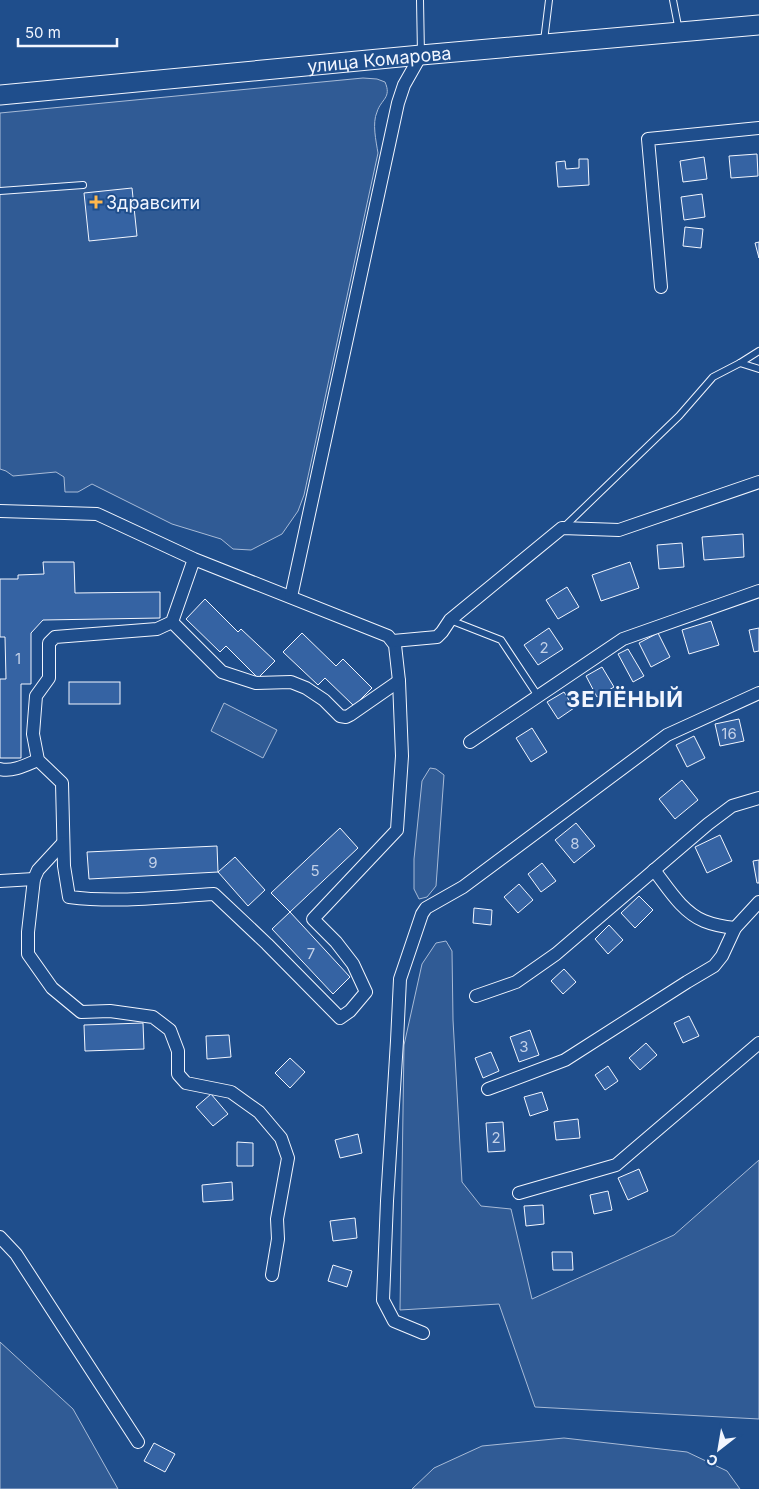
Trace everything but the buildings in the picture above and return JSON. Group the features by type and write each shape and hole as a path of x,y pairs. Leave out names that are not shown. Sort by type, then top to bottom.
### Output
{"main road":[{"name":"улица Комарова","path":"0,96 421,55 759,25"}],"street":[{"path":"291,597 398,103 404,85 421,55"},
{"path":"662,287 648,139 759,128"},
{"path":"393,641 437,636 450,620 562,528 620,530 759,482"},
{"path":"0,511 97,514 194,559 388,636 393,641 399,681 402,756 397,830 313,919 336,942 353,964 366,992 350,1011 340,1018 267,944 214,894 115,900 91,900 69,896 64,866 62,783 38,760 33,734 36,696 50,678 48,643 55,638 157,629 172,622 194,559"},
{"path":"470,742 622,639 759,592"},
{"path":"172,622 222,672 256,683 291,682 306,688 324,700 340,716 346,717 350,715 399,681"},
{"path":"424,1332 394,1321 383,1300 400,980 422,914 426,908 463,887 667,736 759,693"},
{"path":"0,769 16,769 38,760"},
{"path":"476,996 516,982 556,954 708,824 732,806 759,798"},
{"path":"63,843 38,870 34,879 28,932 28,954 52,988 81,1012 110,1011 153,1016 170,1030 178,1051 178,1074 186,1083 231,1092 259,1112 281,1138 288,1158 277,1219 278,1239 272,1275"},
{"path":"654,870 680,903 692,914 703,921 735,928"},
{"path":"0,881 34,879"},
{"path":"488,1089 565,1060 714,966 722,956 735,928 759,902"},
{"path":"519,1193 616,1165 759,1043"},
{"path":"0,1237 16,1254 138,1442"}],"lane":[{"path":"420,0 421,55"},
{"path":"543,44 549,0"},
{"path":"673,0 679,32"},
{"path":"0,191 83,184"},
{"path":"562,528 679,416 713,377 740,363 759,350"},
{"path":"740,363 759,370"},
{"path":"450,620 501,640 538,696"}],"shaded area":[{"path":"363,78 377,79 385,82 387,87 387,95 379,108 375,121 378,153 304,495 298,511 282,534 251,550 233,549 221,539 172,524 92,484 78,492 65,492 64,477 56,472 13,476 0,469 0,113"},
{"path":"224,703 277,730 263,758 211,731"},
{"path":"430,768 436,769 444,775 436,886 427,897 419,899 414,889 414,859 422,781"},
{"path":"446,941 452,951 453,1020 462,1182 481,1206 511,1209 532,1299 674,1235 759,1160 759,1419 535,1407 499,1304 400,1310 404,1045 422,964 436,943"},
{"path":"0,1342 73,1409 118,1489 0,1489"},
{"path":"564,1438 687,1452 727,1471 740,1489 412,1489 434,1468 482,1446"}],"place":[{"name":"Здравсити","path":"96,202"}],"district":[{"name":"ЗЕЛЁНЫЙ","path":"625,699"}]}
